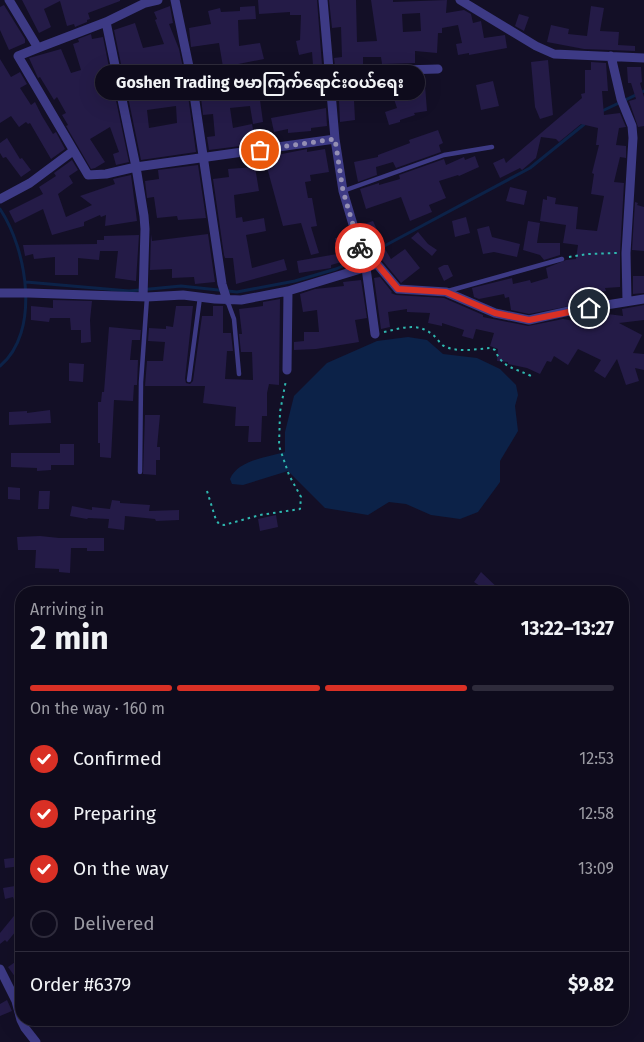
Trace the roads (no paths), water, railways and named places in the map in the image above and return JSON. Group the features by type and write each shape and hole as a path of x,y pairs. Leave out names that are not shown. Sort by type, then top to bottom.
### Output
{"street":[{"path":"9,0 38,48"},
{"path":"158,0 145,3 106,22 18,56 88,175 106,174 136,167 335,139"},
{"path":"175,0 192,81 225,297"},
{"path":"323,0 335,139 343,191 364,261 374,334"},
{"path":"460,0 536,46 554,54 644,58"},
{"path":"106,22 136,167 145,229 143,285 145,297"},
{"path":"611,56 623,102 632,126 633,138 626,253 627,301"},
{"path":"192,81 329,72 438,69"},
{"path":"0,199 30,183 73,151"},
{"path":"0,293 25,292 145,297 183,295 225,297 241,300 288,291 364,261 377,264 398,289 446,292 495,313 529,320 644,299"},
{"path":"287,370 288,291"},
{"path":"0,969 15,999"},
{"path":"24,1026 36,1042"}],"lane":[{"path":"343,191 444,155 492,147"},
{"path":"446,292 562,258"},
{"path":"140,472 141,382 145,297"},
{"path":"189,380 200,297"},
{"path":"225,297 234,319 239,374"}],"water":[{"path":"408,337 427,340 443,354 477,358 500,369 516,385 518,395 515,406 518,431 500,461 500,482 478,512 460,519 431,515 406,504 389,502 368,515 325,508 288,471 243,485 232,484 230,479 234,473 246,463 285,452 285,432 294,396 327,363 377,341"}],"waterway":[{"path":"602,111 644,91"},
{"path":"26,282 129,291 181,286 237,292 295,281 336,269 373,252 530,168 587,122"},
{"path":"0,209 17,246 23,267 26,290 25,312 21,333 13,351 0,366"}],"place":[{"name":"Goshen Trading ဗမာကြက်ရောင်းဝယ်ရေး","path":"260,150"}]}
